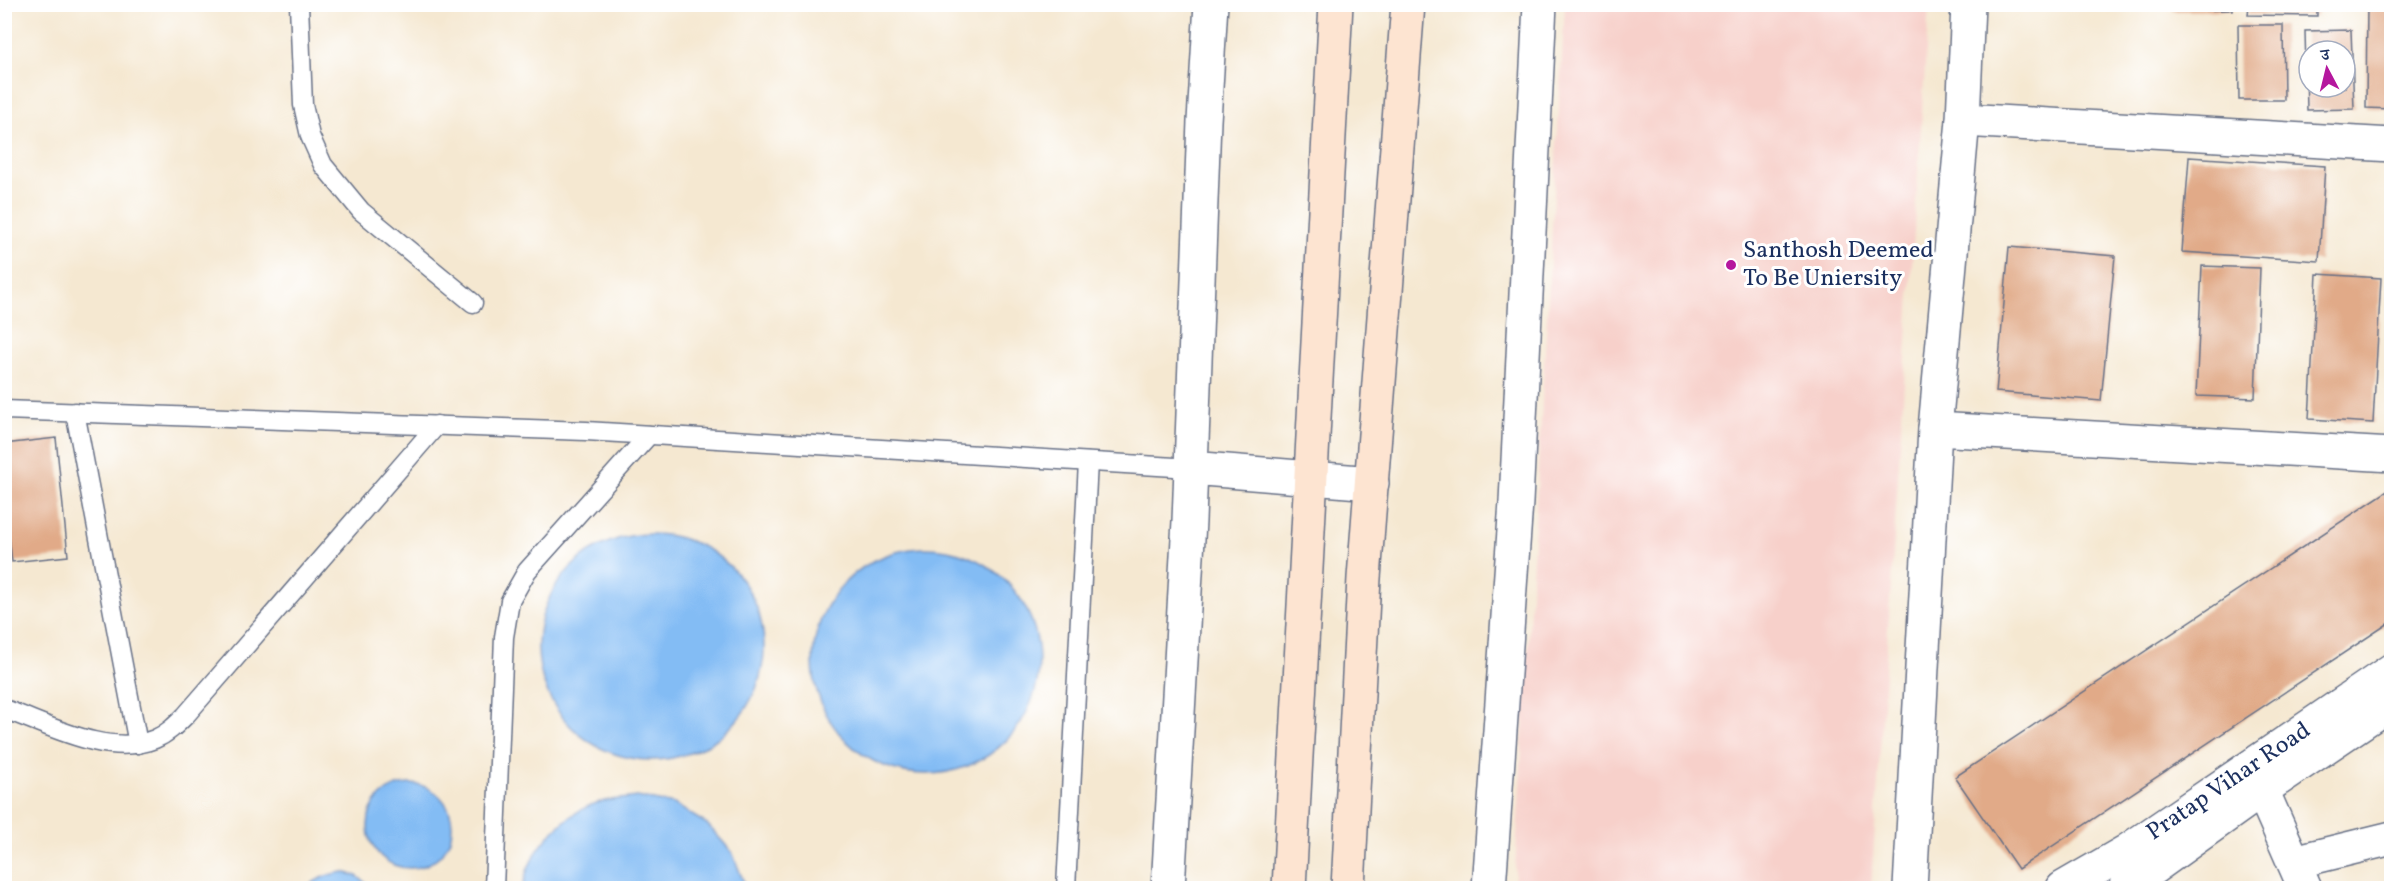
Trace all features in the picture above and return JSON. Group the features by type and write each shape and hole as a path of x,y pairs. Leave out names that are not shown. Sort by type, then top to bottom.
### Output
{"main road":[{"path":"1289,888 1336,4"},
{"path":"1348,888 1372,483 1408,4"}],"street":[{"path":"1168,888 1191,468 1204,121 1211,4"},
{"path":"1489,888 1515,502 1540,4"},
{"path":"1910,888 1935,429 1963,120 1968,4"},
{"path":"1963,120 2391,145"},
{"path":"1935,429 2391,455"},
{"path":"1191,468 1372,483"},
{"name":"Pratap Vihar Road","path":"2063,888 2127,851 2391,670"},
{"name":"Pratap Vihar Road","path":"2125,888 2262,790 2391,702"},
{"path":"2262,790 2300,875 2391,838"}],"lane":[{"path":"299,4 303,105 310,136 323,165 361,211 473,303"},
{"path":"4,410 586,431 1191,468"},
{"path":"75,412 138,744"},
{"path":"4,709 97,743 138,744 156,739 169,731 185,716 437,426"},
{"path":"494,888 504,637 510,601 527,571 649,435"},
{"path":"1065,888 1088,462"}],"shaded area":[{"name":"Santhosh Deemed To Be Uniersity","path":"1565,5 1929,5 1871,888 1514,888"}],"water":[{"path":"651,534 673,536 704,547 731,567 751,594 762,625 764,647 762,669 751,700 731,727 704,747 673,758 651,760 629,758 598,747 571,727 551,700 540,669 538,647 540,625 551,594 571,567 598,547 629,536"},
{"path":"915,548 937,548 969,556 989,567 1006,581 1020,598 1031,618 1037,639 1039,661 1037,683 1031,704 1020,724 1006,741 989,755 969,766 937,774 915,774 883,766 873,761 854,748 839,733 821,704 813,672 813,650 821,618 826,608 839,589 854,574 883,556"},
{"path":"410,784 426,787 440,796 449,810 452,826 449,842 440,856 426,865 410,868 394,865 380,856 371,842 368,826 371,810 380,796 394,787"},
{"path":"637,797 674,804 707,824 732,852 746,888 523,888 532,861 550,835 561,824 587,807 600,802"},
{"path":"343,872 357,876 372,888 306,888 323,877"}],"building":[{"path":"2173,4 2232,4 2232,10 2173,11"},
{"path":"2249,4 2317,4 2317,16 2248,15"},
{"path":"2367,4 2392,4 2392,109 2366,108"},
{"path":"2238,25 2283,25 2284,100 2239,100"},
{"path":"2351,30 2351,39 2305,39 2305,31"},
{"path":"2307,99 2354,99 2354,109 2307,110"},
{"path":"2189,157 2325,166 2319,261 2182,252"},
{"path":"2009,247 2115,256 2101,401 1996,392"},
{"path":"2202,266 2260,268 2255,398 2196,396"},
{"path":"2317,274 2381,278 2373,423 2309,419"},
{"path":"56,438 68,556 12,562 4,492 4,444"},
{"path":"2392,488 2392,621 2018,869 1955,777"}],"place":[{"name":"Santhosh Deemed To Be Uniersity","path":"1731,265"}]}
